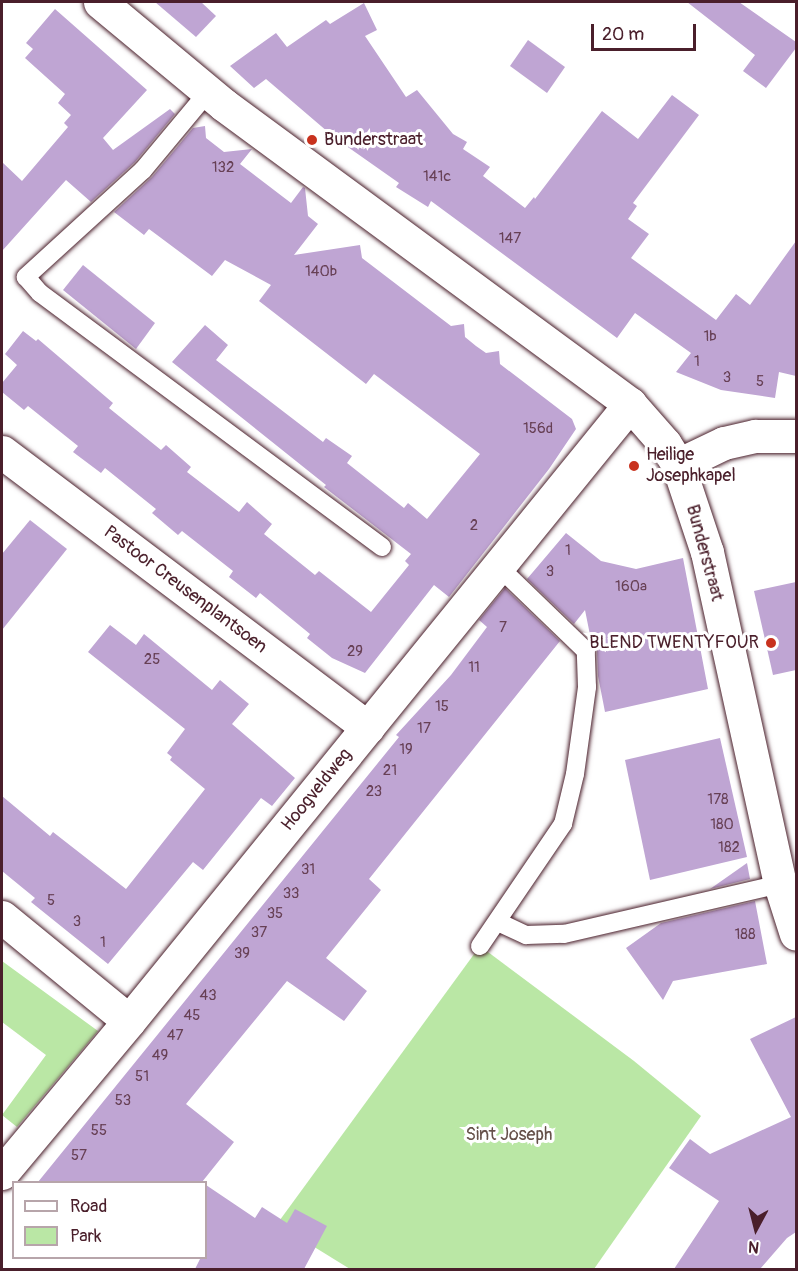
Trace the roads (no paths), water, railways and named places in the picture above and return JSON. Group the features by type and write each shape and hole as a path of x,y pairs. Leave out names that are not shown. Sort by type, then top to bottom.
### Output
{"street":[{"name":"Bunderstraat","path":"107,4 208,92 630,404 649,424 678,465 707,552 780,884 796,934"},
{"name":"Hoogveldweg","path":"2,1173 129,1021 630,404"},
{"path":"678,465 701,452 734,441 755,436 796,436"},
{"name":"Pastoor Creusenplantsoen","path":"2,453 368,728"},
{"path":"2,917 129,1021"}],"lane":[{"path":"208,92 143,170 26,277 40,293 382,547"},
{"path":"480,946 562,825 575,774 587,687 586,651 498,566"},
{"path":"498,922 526,935 564,934 780,884"}],"place":[{"name":"Bunderstraat","path":"312,140"},
{"name":"Heilige Josephkapel","path":"634,466"},
{"name":"BLEND TWENTYFOUR","path":"771,643"}],"park label":[{"name":"Sint Joseph","path":"509,1135"}]}
